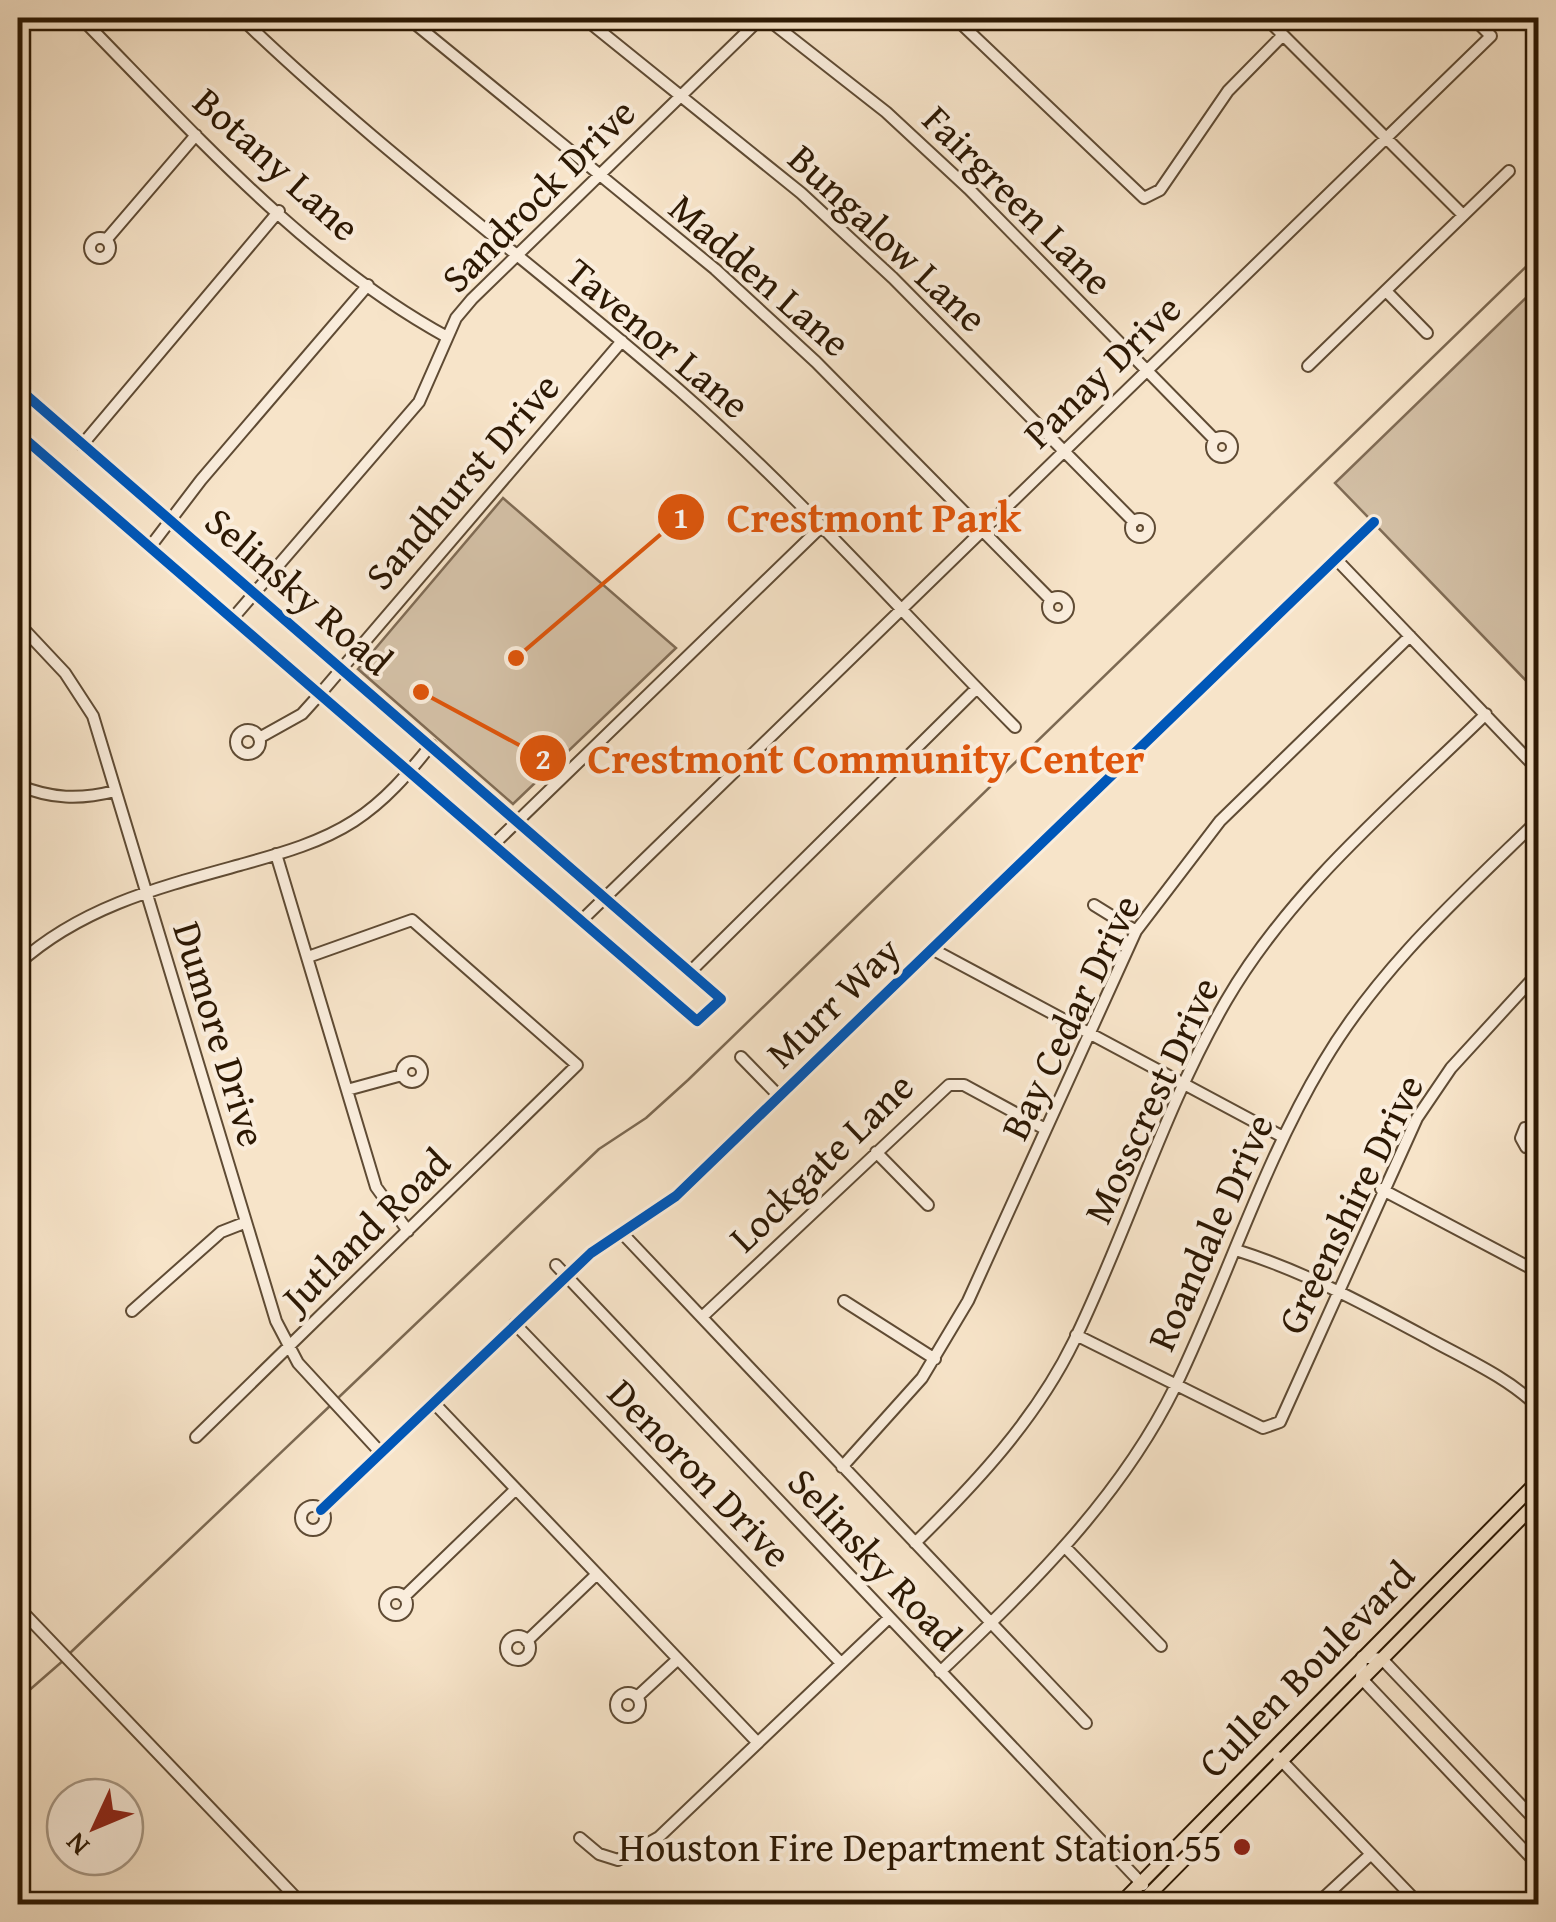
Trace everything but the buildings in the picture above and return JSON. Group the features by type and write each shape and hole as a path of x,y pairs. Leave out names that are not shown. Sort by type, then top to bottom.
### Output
{"main road":[{"path":"18,31 32,18"},
{"name":"Cullen Boulevard","path":"1120,1904 1147,1888 1283,1762 1382,1658 1538,1481"},
{"name":"Cullen Boulevard","path":"1140,1904 1147,1888 1208,1815 1362,1657 1538,1501"},
{"path":"1208,1815 1218,1826"}],"street":[{"name":"Botany Lane","path":"81,18 196,135 279,211 368,286 447,337"},
{"name":"Tavenor Lane","path":"241,18 348,117 622,342 738,445 1015,727"},
{"name":"Madden Lane","path":"408,18 715,269 816,362 1051,600"},
{"name":"Bungalow Lane","path":"584,18 827,217 1134,522"},
{"name":"Sandrock Drive","path":"233,618 418,402 447,337 472,299 763,18"},
{"name":"Fairgreen Lane","path":"763,18 886,112 1215,440"},
{"path":"955,18 1144,198 1160,190 1228,91 1284,36"},
{"path":"1266,18 1463,215"},
{"name":"Panay Drive","path":"583,919 1491,36 1473,18"},
{"path":"106,240 196,135"},
{"path":"1308,366 1509,170"},
{"path":"82,445 279,211"},
{"path":"150,547 368,286"},
{"path":"1386,291 1427,334"},
{"name":"Sandhurst Drive","path":"259,738 302,714 622,342"},
{"name":"Selinsky Road","path":"18,433 697,1021 721,998 172,519 19,392"},
{"name":"Murr Way","path":"321,1510 566,1276 676,1196 1374,522"},
{"path":"495,843 821,527"},
{"path":"1336,559 1538,770"},
{"name":"Dumore Drive","path":"18,623 80,694 93,716 244,1222 288,1347 380,1453"},
{"name":"Bay Cedar Drive","path":"842,1466 903,1404 935,1359 1002,1236 1087,1031 1136,931 1220,821 1410,636"},
{"path":"692,970 977,688"},
{"name":"Mosscrest Drive","path":"915,1543 977,1481 1018,1430 1076,1335 1224,1004 1255,955 1304,892 1486,714"},
{"path":"19,960 94,910 276,854 354,821 410,772 430,745"},
{"path":"18,785 59,798 87,798 115,791"},
{"path":"1077,788 1088,798"},
{"name":"Roandale Drive","path":"940,1672 1065,1547 1132,1458 1176,1385 1283,1137 1323,1062 1388,971 1538,820"},
{"path":"276,854 376,1187 408,1231"},
{"path":"1094,905 1136,931"},
{"name":"Jutland Road","path":"196,1437 577,1065 412,920 308,957"},
{"path":"932,949 1283,1137"},
{"name":"Greenshire Drive","path":"1176,1385 1264,1428 1280,1422 1381,1189 1417,1118 1451,1068 1538,973"},
{"path":"741,1058 779,1096"},
{"path":"347,1090 402,1075"},
{"name":"Lockgate Lane","path":"702,1318 949,1084 964,1085 1045,1129"},
{"path":"1538,1129 1525,1128 1521,1138 1526,1147 1538,1146"},
{"path":"876,1152 928,1205"},
{"path":"1381,1189 1534,1270"},
{"path":"132,1312 220,1232 244,1222"},
{"path":"622,1233 1086,1724"},
{"path":"1236,1250 1290,1266 1337,1289 1506,1380 1538,1407"},
{"name":"Selinsky Road","path":"556,1265 1147,1888"},
{"path":"844,1301 935,1359"},
{"name":"Denoron Drive","path":"515,1324 841,1664"},
{"path":"1076,1335 1176,1385"},
{"path":"434,1403 758,1743"},
{"path":"404,1597 516,1489"},
{"path":"1065,1547 1160,1646"},
{"path":"527,1641 597,1574"},
{"path":"18,1607 302,1904"},
{"path":"580,1838 599,1854 618,1860 666,1831 889,1618"},
{"path":"1537,1859 1362,1678 1362,1657 1382,1658 1538,1823"},
{"path":"637,1697 678,1659"},
{"path":"1271,1750 1419,1904"},
{"path":"1317,1904 1371,1854"}],"shaded area":[{"path":"1538,286 1538,693 1335,483"},
{"path":"503,498 676,648 513,804 358,669"}],"waterway":[{"path":"338,1398 599,1149 646,1118 688,1080 1538,255"},
{"path":"70,1653 332,1404"},
{"path":"18,1700 65,1659"}],"cycle path":[{"path":"18,388 721,999 697,1021 18,433"},
{"path":"321,1510 591,1253 676,1196 1374,522"}],"place":[{"name":"Crestmont Park","path":"516,658"},
{"name":"Crestmont Community Center","path":"421,692"},
{"name":"Houston Fire Department Station 55","path":"1242,1847"}]}
